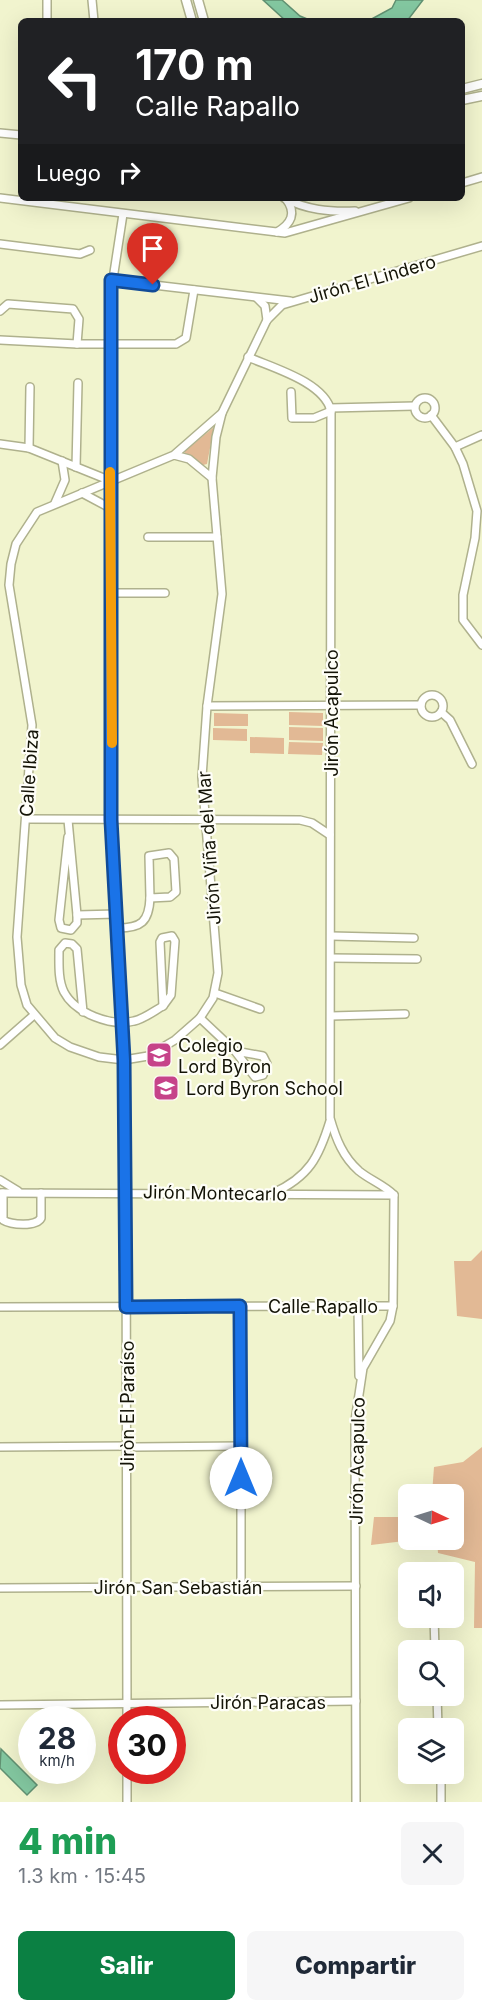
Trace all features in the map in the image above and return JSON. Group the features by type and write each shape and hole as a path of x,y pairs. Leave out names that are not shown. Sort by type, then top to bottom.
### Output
{"street":[{"path":"47,0 47,18"},
{"path":"92,0 94,18"},
{"path":"186,0 191,18"},
{"path":"198,0 203,18"},
{"path":"465,88 482,84"},
{"path":"465,99 482,96"},
{"path":"0,133 18,135"},
{"path":"465,182 482,177"},
{"path":"0,198 18,200"},
{"path":"23,201 276,233 299,231 398,201"},
{"path":"76,208 77,201"},
{"path":"276,233 286,227 292,218 292,207 287,201"},
{"path":"290,201 330,212 366,210"},
{"name":"Jiròn El Paraíso","path":"123,214 111,280 111,820 124,1060 127,1703"},
{"path":"0,244 80,254 90,250"},
{"name":"Jirón El Lindero","path":"267,321 282,305 482,246"},
{"path":"111,280 296,301"},
{"path":"0,340 77,344 176,344 184,342 194,290"},
{"path":"222,413 267,321 266,306 257,298"},
{"path":"0,311 8,304 73,309 79,319 77,344"},
{"path":"248,357 314,387 325,395 331,409"},
{"path":"76,467 78,382"},
{"path":"29,448 30,387"},
{"path":"291,392 292,418 314,418 331,409 415,406"},
{"path":"415,406 418,400 429,399 435,408 431,415"},
{"path":"415,406 420,416 431,415"},
{"name":"Jirón Acapulco","path":"269,1194 291,1185 310,1167 322,1150 330,1118 331,409"},
{"name":"Calle Ibiza","path":"124,1060 99,1057 70,1047 55,1038 34,1015 21,985 17,937 32,725 9,585 11,564 16,544 26,525 37,512 174,455 222,413"},
{"name":"Jirón Viña del Mar","path":"124,1060 148,1056 175,1040 200,1018 215,993 218,954 204,820 202,777 207,706 222,594 212,478 216,437 222,413"},
{"path":"431,415 455,447 463,464 477,511 463,595 463,620 482,645"},
{"path":"455,447 482,435"},
{"path":"0,444 29,448 111,481"},
{"path":"174,455 189,459 212,478"},
{"path":"55,503 65,480 62,461"},
{"path":"82,492 112,509"},
{"path":"148,537 217,537"},
{"path":"112,593 165,593"},
{"path":"435,695 442,702 441,712 429,716 423,712 421,705 426,697 435,695"},
{"path":"207,706 421,705"},
{"path":"441,712 450,720 472,764"},
{"path":"26,819 305,821 330,835"},
{"path":"68,820 60,907 61,928 66,930 74,928 77,915 68,837"},
{"path":"118,928 137,928 144,923 149,910 150,898 149,856 172,855 176,892 170,897 150,898"},
{"path":"77,915 117,914"},
{"path":"83,1012 77,949 72,944 64,943 59,950 61,983 68,998 83,1012 123,1022 133,1022 162,1006 171,995 175,940 172,936 162,938 160,942 162,1006"},
{"path":"331,936 414,938"},
{"path":"331,958 417,959"},
{"path":"215,993 260,1009"},
{"path":"331,1016 405,1014"},
{"path":"0,1045 34,1015"},
{"path":"200,1018 235,1051 255,1077 263,1075 267,1064 263,1056 235,1051"},
{"name":"Jirón Acapulco","path":"330,1118 337,1142 346,1157 360,1172 394,1195 393,1306 390,1321 363,1368 355,1421 356,1802"},
{"path":"0,1180 20,1192"},
{"path":"2,1193 3,1220 10,1223 34,1224 41,1218 41,1193"},
{"name":"Jirón Montecarlo","path":"2,1193 394,1195"},
{"path":"240,1306 242,1586"},
{"path":"358,1306 359,1385"},
{"name":"Calle Rapallo","path":"0,1307 393,1306"},
{"path":"0,1447 127,1446"},
{"path":"136,1447 241,1446"},
{"name":"Jirón San Sebastián","path":"0,1588 356,1586"},
{"name":"Jirón Paracas","path":"0,1705 356,1701"},
{"path":"127,1784 127,1802"},
{"path":"441,1784 441,1802"}],"shaded area":[{"path":"263,0 282,0 305,18 283,18"},
{"path":"396,0 423,0 409,18 374,18 392,8"},
{"path":"214,427 207,464 203,465 185,456 185,451"},
{"path":"289,712 323,713 323,726 289,725"},
{"path":"214,713 248,714 248,726 214,726"},
{"path":"289,727 323,728 323,741 289,740"},
{"path":"213,728 247,729 247,741 213,740"},
{"path":"250,737 284,738 284,754 250,753"},
{"path":"289,742 323,743 322,755 288,754"},
{"path":"482,1250 482,1319 457,1316 454,1261 471,1261"},
{"path":"482,1447 482,1628 474,1628 475,1562 438,1553 438,1550 464,1550 464,1484 433,1484 434,1467 463,1462"},
{"path":"374,1517 398,1517 398,1542 371,1545"},
{"path":"1,1749 18,1766 18,1784 37,1785 27,1795 0,1768"}],"slow traffic":[{"path":"110,472 112,743"}],"place":[{"name":"Colegio Lord Byron","path":"159,1055"},
{"name":"Lord Byron School","path":"166,1088"}],"route":[{"path":"153,285 111,280 111,820 123,1022 126,1307 240,1306 241,1478"}]}
